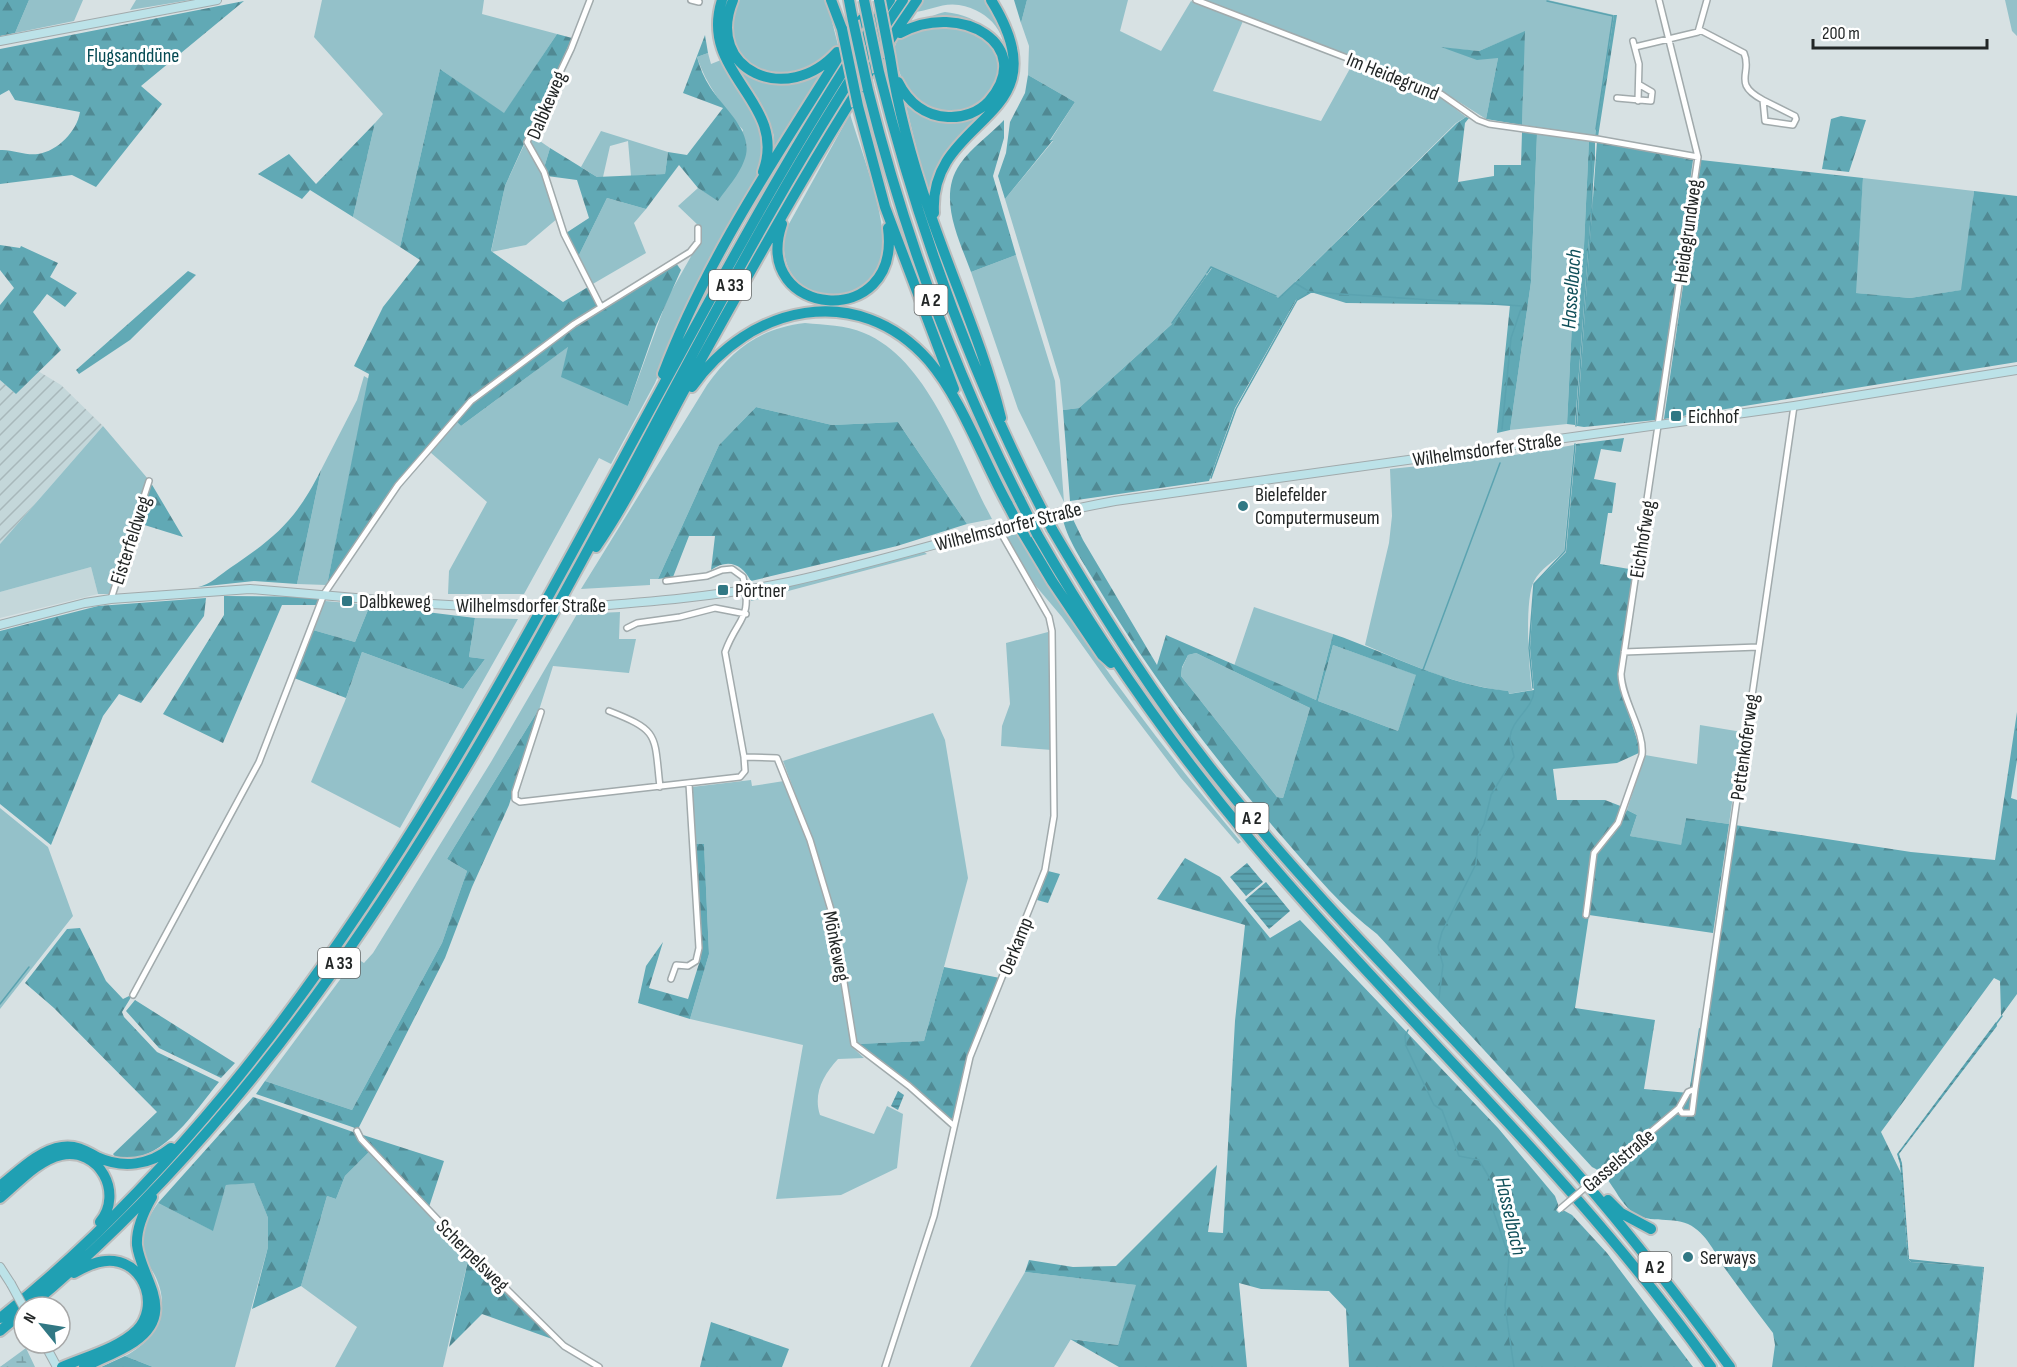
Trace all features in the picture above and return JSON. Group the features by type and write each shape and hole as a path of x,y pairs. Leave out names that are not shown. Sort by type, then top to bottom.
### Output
{"highway":[{"path":"722,0 718,17 720,47 731,70 755,104 767,134 765,167 755,192"},
{"path":"734,0 727,23 731,46 749,70 769,79 790,80 812,73 832,58 858,20 877,0"},
{"path":"831,0 842,29"},
{"path":"837,0 858,106 885,207 938,353 969,427 1008,506 1052,581 1102,655 1124,675"},
{"name":"A 2","path":"849,0 858,20 868,90 889,171 927,287 963,381 1037,534 1124,675 1174,746 1255,845 1543,1158 1628,1257 1711,1367"},
{"name":"A 2","path":"864,0 876,69 909,187 958,330 1007,441 1052,529 1102,614 1140,673 1225,786 1359,937 1575,1171 1656,1269 1730,1367"},
{"path":"877,0 912,155 979,346 1007,441"},
{"name":"A 33","path":"0,1318 50,1275 133,1196 191,1134 306,990 409,834 519,649 794,152 843,70 890,0"},
{"name":"A 33","path":"43,1295 162,1181 248,1083 359,937 428,831 490,727 573,579 754,240 846,86 903,0"},
{"path":"573,579 610,526 790,204 917,0"},
{"path":"937,231 934,199 941,168 955,147 994,112 1011,83 1012,44 991,0"},
{"path":"876,69 909,24 928,12"},
{"path":"645,418 684,322 755,192 858,20"},
{"path":"891,63 907,97 932,115 952,118 982,107 997,91 1003,66 996,36 983,20"},
{"path":"790,204 777,245 781,266 798,290 817,300 829,302 851,299 862,293 877,279 888,247 885,207"},
{"path":"663,430 703,373 731,344 767,322 790,315 817,312 863,318 904,338 931,363 969,427"},
{"path":"0,1186 52,1149 75,1147 110,1162 138,1164 164,1154 191,1134"},
{"path":"0,1198 44,1163 60,1155 85,1158 104,1173 110,1198 106,1215 61,1259 50,1275"},
{"path":"1575,1171 1589,1178 1621,1213 1651,1229"},
{"path":"84,1367 133,1342 148,1327 153,1316 155,1294 140,1256 138,1234 144,1211 162,1181"},
{"path":"61,1280 92,1264 114,1261 136,1271 146,1289 148,1301 142,1322 126,1338 62,1367"},
{"path":"0,1331 12,1320"},
{"path":"1697,1347 1703,1367"}],"street":[{"path":"0,42 191,3 217,0"},
{"name":"Dalbkeweg","path":"590,0 571,49 526,142 544,172 564,234 601,307"},
{"path":"691,0 699,2"},
{"name":"Im Heidegrund","path":"1196,0 1441,94 1489,124 1628,144 1698,157"},
{"name":"Heidegrundweg","path":"1659,0 1698,157 1659,425"},
{"path":"1700,30 1707,0"},
{"path":"1638,101 1639,63 1634,44 1668,39 1700,30 1744,53 1745,82 1753,94 1795,116 1793,125 1765,121 1763,100"},
{"path":"1617,98 1648,102 1653,99 1652,92 1640,85"},
{"path":"133,995 260,762 324,594 398,485 471,401 601,307 690,252 698,242 698,228"},
{"name":"Wilhelmsdorfer Straße","path":"0,625 84,603 111,599 250,589 414,603 520,609 671,601 746,590 842,569 997,526 1115,501 1794,406 2017,370"},
{"name":"Pettenkoferweg","path":"1679,1108 1682,1113 1692,1113 1794,406"},
{"name":"Eichhofweg","path":"1586,915 1594,854 1622,815 1642,755 1642,745 1622,682 1624,652 1659,425"},
{"name":"Eisterfeldweg","path":"111,599 149,481"},
{"name":"Oerkamp","path":"885,1367 934,1216 970,1057 1045,870 1054,816 1052,631 1049,617 997,526"},
{"path":"541,712 515,792 515,799 520,801 740,777 745,771 744,757 725,652 746,614 746,590 743,578 732,569 696,579 666,581"},
{"path":"627,628 637,623 680,617 715,608 746,614"},
{"path":"1624,652 1758,647"},
{"path":"609,711 633,719 648,730 655,748 660,787"},
{"name":"Mönkeweg","path":"744,757 777,758 800,811 834,920 854,1044 909,1086 954,1126"},
{"path":"671,979 676,964 688,966 696,961 699,948 689,784"},
{"path":"1679,1108 1688,1092 1695,1089"},
{"name":"Gasselstraße","path":"1559,1210 1679,1108"},
{"name":"Scherpelsweg","path":"357,1131 361,1139 457,1240 564,1346 598,1367"},
{"path":"0,1268 17,1295"}],"shaded area":[{"path":"38,371 61,385 103,426 0,544 0,380 16,394"},
{"path":"91,567 98,594 0,618 0,592"},
{"path":"1247,863 1263,882 1246,896 1230,877"},
{"path":"1266,882 1290,911 1269,929 1245,900"},
{"path":"1996,1022 1997,1026 1899,1154 1902,1163 1909,1259 1984,1267 1976,1344 1983,1267 1911,1262 1908,1259 1900,1164 1897,1154"},
{"path":"898,1091 904,1095 898,1110 891,1106"}],"green space":[{"path":"0,0 29,0 15,33 0,36"},
{"path":"29,0 83,0 74,21 15,33"},
{"path":"136,0 190,0 130,10"},
{"path":"322,0 484,0 482,14 557,34 504,114 440,69 400,247 353,217 375,123 383,114 314,37"},
{"path":"739,0 824,0 828,6 838,45 819,63 798,72 777,73 758,68 742,57 733,41 731,22"},
{"path":"923,0 987,0 1003,32 1010,61 1009,75 995,104 944,155 928,195 906,106 937,120 949,122 971,119 988,108 1000,91 1006,71 1006,49 998,30 983,14 953,4 914,12"},
{"path":"1014,0 1027,0 1021,23"},
{"path":"1027,0 1128,0 1120,31 1161,51 1191,1 1243,21 1213,91 1321,121 1353,63 1443,99 1466,117 1456,123 1279,298 1211,268 1172,324 1079,408 1063,410 1060,380 1005,199 1053,141 1050,141 1075,102 1028,75 1029,46 1021,23"},
{"path":"1205,0 1548,0 1614,15 1595,136 1522,125 1524,32 1479,51 1444,48 1498,58 1486,119 1445,93"},
{"path":"2005,0 2017,0 2017,36 2012,31"},
{"name":"Flugsanddüne","path":"244,1 141,86 162,104 96,187 72,175 0,184 0,150 38,154 53,149 71,133 80,112 15,100 9,90 0,95 0,49"},
{"path":"945,12 972,19 990,34 998,53 998,73 990,92 976,106 957,113 933,110 918,102 904,84 895,56 896,43 905,32 924,19"},
{"path":"1614,15 1617,15 1598,137 1595,136"},
{"path":"724,25 753,76 763,80 773,83 792,82 810,76 828,66 773,155 774,136 768,118 758,98 734,68"},
{"path":"1525,31 1522,125 1486,119 1498,58 1477,60 1441,47 1479,51"},
{"path":"557,34 572,38 505,186 491,251 563,302 588,287 598,306 470,398 395,484 327,585 369,374 354,366 383,307 420,260 400,247 440,69 504,113"},
{"path":"705,35 708,53 697,57 701,69 710,87 737,122 746,141 747,151 739,171 718,201 698,188 679,165 646,209 607,198 578,257 566,233 589,218 577,180 547,176 544,168 550,148 597,177 665,174 668,152 687,155 723,108 683,93"},
{"path":"708,53 711,64 721,60 756,116 763,146 762,162 756,180 675,335 655,383 611,464 599,458 524,594 448,594 449,571 487,502 430,452 456,421 461,426 569,346 628,406 668,297 702,237 699,226 678,206 698,188 718,200 743,130 716,96 705,77 697,57"},
{"path":"1028,75 1075,102 1050,140 1053,140 1005,199 998,176 1006,153 1010,122 1025,93"},
{"path":"850,114 876,199 883,233 883,248 877,270 864,286 847,294 827,295 809,290 794,277 785,258 785,231"},
{"path":"1841,116 1866,120 1849,172 1822,169 1831,119"},
{"path":"1466,117 1469,118 1465,123 1458,182 1494,176 1494,165 1521,165 1522,132 1537,134 1531,282 1510,430 1497,433 1510,305 1346,303 1311,292 1296,300 1235,408 1209,481 1070,501 1063,410 1079,408 1172,324 1212,268 1279,298 1457,123"},
{"path":"1004,120 1004,138 993,176 1016,255 971,272 952,218 950,190 953,177 960,164"},
{"path":"375,123 353,217 310,190 302,199 258,174 289,154 316,184"},
{"path":"601,131 668,152 665,174 631,176 628,141 610,146 603,177 597,177 581,167"},
{"path":"1537,134 1589,140 1584,246 1573,304 1567,424 1510,430 1531,282"},
{"path":"531,135 550,148 544,168 530,148"},
{"path":"1589,140 1595,141 1595,158 1575,425 1567,424 1573,304 1584,246"},
{"path":"1597,141 1693,160 1656,420 1584,427 1577,426"},
{"path":"524,145 540,170 558,218 526,245 491,252 505,186"},
{"path":"1701,160 1863,178 1856,293 1910,298 1961,290 1974,191 2017,196 2017,362 1664,419"},
{"path":"1863,178 1974,191 1962,290 1910,298 1855,293"},
{"path":"607,198 646,209 634,223 646,253 591,285 578,257"},
{"path":"0,245 20,248 21,246 58,263 50,277 77,293 65,307 47,294 33,312 61,350 16,394 0,380 0,305 14,288 0,270"},
{"path":"1016,255 1055,381 1064,502 1018,409 971,272"},
{"path":"676,263 681,270 656,326 628,406 561,377 568,347 461,426 456,421 472,404 574,328"},
{"path":"188,271 196,275 130,340 79,374 76,370"},
{"path":"805,323 857,330 887,346 907,365 941,414 992,519 967,524 898,422 832,425 756,407 719,445 658,579 650,579 650,585 581,589 717,372 749,342 775,330"},
{"path":"364,376 369,379 327,585 297,584 321,470 357,400"},
{"path":"756,407 832,425 898,422 967,524 897,546 751,581 743,570 734,565 723,564 711,570 715,536 689,536 673,577 658,579 719,445"},
{"path":"103,426 148,479 112,594 98,594 91,567 0,592 0,544"},
{"path":"1624,438 1621,452 1601,449 1594,479 1616,483 1612,513 1608,513 1600,564 1635,570 1620,687 1641,752 1617,763 1553,769 1557,800 1605,800 1623,807 1609,833 1593,850 1586,888 1590,893 1597,852 1614,834 1627,810 1637,815 1630,836 1681,845 1686,818 1729,824 1713,933 1589,915 1575,1008 1655,1020 1644,1089 1689,1093 1699,1028 1705,1030 1735,825 1911,852 1995,860 2017,712 2017,760 2011,798 2017,800 2017,994 2001,1016 2000,981 1994,978 1881,1132 1901,1173 1908,1259 1911,1262 1983,1267 1974,1367 1772,1367 1775,1345 1773,1333 1700,1233 1688,1224 1651,1219 1636,1215 1630,1210 1604,1176 1592,1167 1377,934 1329,890 1259,810 1184,716 1138,651 1076,551 1067,533 1062,515 1070,513 1083,540 1157,665 1166,635 1316,700 1333,634 1441,676 1485,688 1508,691 1509,694 1534,690 1530,648 1534,584 1566,552 1576,444","holes":["1333,645 1416,675 1398,731 1318,701","1196,653 1310,708 1283,798 1277,797 1181,676 1182,667 1188,655"]},
{"path":"1574,445 1564,551 1540,573 1531,591 1528,635 1532,690 1508,694 1508,691 1471,685 1417,667 1365,645 1389,543 1392,516 1390,469 1497,458"},
{"path":"321,470 297,584 254,581 198,587 215,579 272,537 303,502"},
{"path":"151,483 183,537 138,523"},
{"path":"1012,527 1064,609 1120,689 1241,842 1238,844 1181,778 1062,617 1035,585 1007,537 1007,532"},
{"path":"923,551 927,554 751,601 752,596 759,592"},
{"path":"224,596 320,597 317,605 282,605 223,743 163,714 224,615"},
{"path":"206,598 204,616 141,703 119,694 103,716 51,845 0,804 0,631 98,606"},
{"path":"325,601 370,605 355,642 313,630"},
{"path":"370,605 475,618 469,657 485,659 463,689 362,652 346,698 294,678 313,630 355,642"},
{"path":"1254,607 1333,634 1316,700 1234,666"},
{"path":"620,612 619,639 636,639 629,673 553,666 540,707 447,859 467,871 442,943 352,1110 265,1081 356,958 364,963 373,953 491,762 577,614"},
{"path":"475,618 518,619 400,828 311,782 345,701 362,652 463,689 485,659 469,657"},
{"path":"1048,632 1052,750 1001,746 1002,726 1010,704 1006,643"},
{"path":"1333,645 1417,675 1398,731 1318,701"},
{"path":"1196,653 1310,708 1283,798 1277,797 1181,676 1188,655"},
{"path":"540,707 509,805 472,887 445,958 358,1129 256,1094 265,1081 352,1110 442,943 467,871 447,859"},
{"path":"933,713 945,740 968,878 924,1041 857,1044 837,920 812,839 783,761"},
{"path":"1700,725 1742,732 1729,824 1686,818 1681,846 1630,836 1637,815 1627,810 1645,755 1697,764"},
{"path":"751,780 752,786 784,781 807,841 832,920 851,1046 864,1058 838,1059 833,1065 824,1078 819,1092 820,1115 874,1134 887,1106 903,1114 897,1168 841,1195 776,1199 803,1045 690,1019 709,954 704,845 696,844 692,787"},
{"path":"0,808 48,847 73,916 0,1009"},
{"path":"696,844 704,844 709,954 690,1019 638,1003 646,966 663,942 649,988 688,999 701,957"},
{"path":"1185,858 1220,877 1270,938 1300,920 1498,1128 1555,1196 1559,1207 1556,1210 1559,1213 1563,1210 1572,1215 1607,1253 1693,1367 1349,1367 1346,1309 1329,1291 1261,1289 1239,1283 1247,1367 1119,1367 1070,1339 1118,1345 1136,1285 1025,1272 1029,1260 1073,1267 1116,1266 1217,1165 1208,1232 1223,1233 1235,1021 1245,925 1157,899"},
{"path":"1048,871 1060,874 1048,903 1037,900"},
{"path":"80,928 106,981 123,999 133,994 122,1012 124,1017 157,1052 219,1082 175,1135 148,1154 133,1158 116,1158 113,1154 157,1112 54,1008 25,983 67,929"},
{"path":"944,967 1000,978 967,1058 953,1118 949,1120 857,1044 924,1041"},
{"path":"135,1000 235,1063 221,1078 159,1048 126,1011"},
{"path":"253,1097 356,1133 358,1140 369,1152 345,1176 336,1199 327,1196 301,1286 252,1309 268,1247 268,1218 254,1183 226,1185 213,1231 158,1203"},
{"path":"360,1134 444,1161 429,1207 368,1143"},
{"path":"369,1152 469,1256 443,1367 335,1367 357,1327 301,1286 327,1196 336,1199 345,1176"},
{"path":"254,1182 268,1218 268,1247 235,1367 153,1367 125,1356 152,1334 161,1315 161,1292 143,1248 143,1234 147,1221 158,1203 212,1230 226,1185"},
{"path":"469,1256 555,1340 482,1314 449,1347"},
{"path":"1025,1272 1137,1285 1118,1345 1071,1339 1054,1367 970,1367"},
{"path":"711,1322 789,1349 782,1367 700,1367"},
{"path":"16,1355 29,1355 35,1367 0,1367"},
{"path":"22,1355 29,1367 0,1367"},
{"path":"125,1356 153,1367 101,1367"}],"waterway":[{"name":"Hasselbach","path":"1547,1 1613,16 1596,129"},
{"name":"Hasselbach","path":"1576,426 1592,206 1591,154"},
{"path":"1207,273 1211,267 1276,296"},
{"path":"1172,323 1206,275"},
{"path":"1279,298 1295,283 1310,292"},
{"path":"1211,478 1236,409 1297,300 1311,292 1522,306 1511,338 1502,429"},
{"name":"Hasselbach","path":"1533,688 1529,648 1534,584 1565,551 1575,444"},
{"path":"1423,670 1500,463"},
{"name":"Hasselbach","path":"1439,998 1443,965 1438,947 1442,932 1476,864 1478,836 1484,824 1491,795 1514,757 1510,739 1514,725 1530,703 1534,691"},
{"path":"0,1004 29,967"},
{"path":"1996,1024 2002,1016"},
{"name":"Hasselbach","path":"1408,1030 1405,1036 1406,1046 1434,1105 1442,1110 1459,1156 1479,1160 1493,1184 1492,1207 1509,1257 1505,1306 1514,1367"},
{"path":"1972,1367 1977,1326"}],"place":[{"name":"Eichhof","path":"1676,416"},
{"name":"Bielefelder Computermuseum","path":"1243,506"},
{"name":"Pörtner","path":"723,590"},
{"name":"Dalbkeweg","path":"347,601"},
{"name":"Serways","path":"1688,1257"}]}
